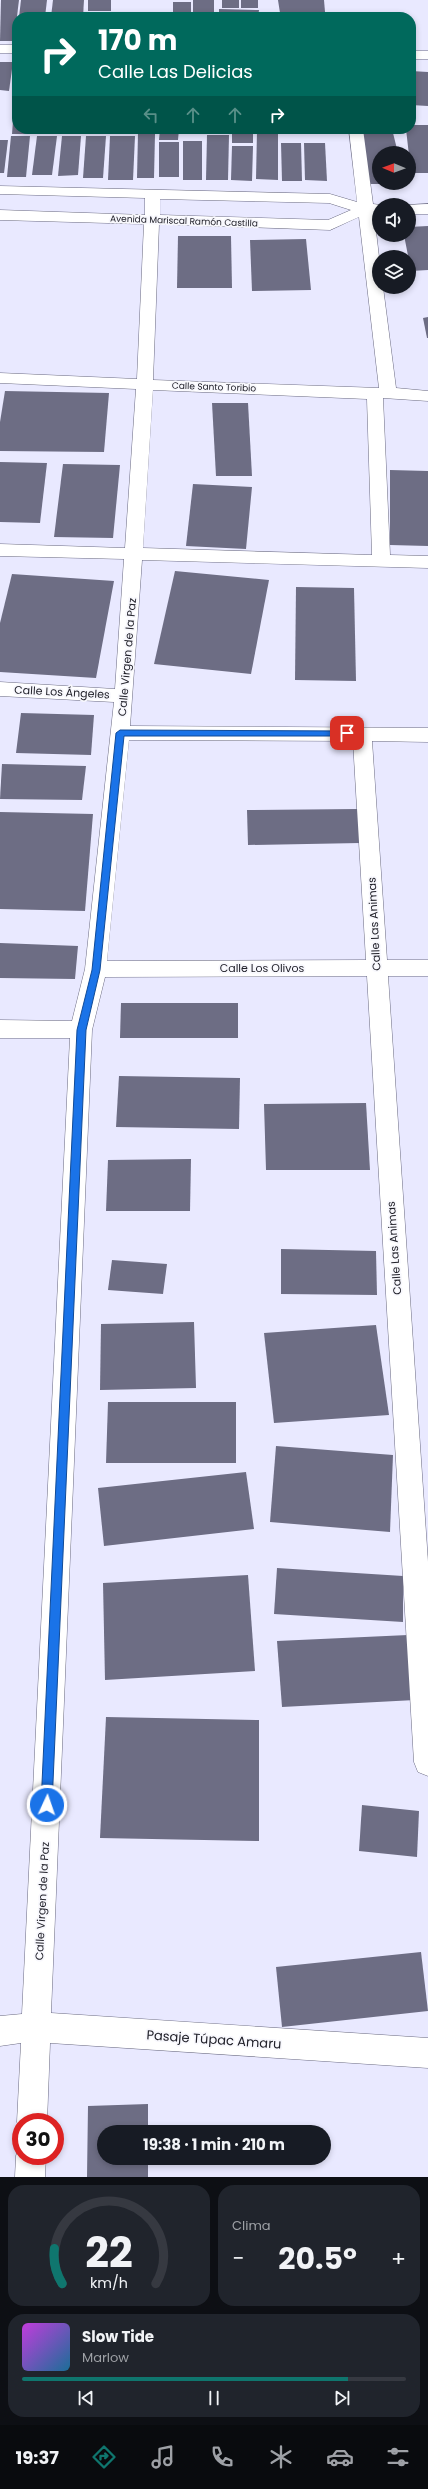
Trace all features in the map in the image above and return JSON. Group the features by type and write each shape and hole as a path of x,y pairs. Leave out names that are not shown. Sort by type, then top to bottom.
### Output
{"street":[{"path":"0,49 12,50"},
{"path":"416,55 428,55"},
{"path":"0,190 330,199 372,209 357,134"},
{"name":"Calle Virgen de la Paz","path":"32,2113 81,1030 96,970 124,696 135,556 145,384 152,195"},
{"name":"Avenida Mariscal Ramón Castilla","path":"0,216 330,224 372,209"},
{"path":"416,209 428,209"},
{"path":"374,242 381,393 381,562"},
{"name":"Calle Santo Toribio","path":"0,378 428,396"},
{"path":"0,550 135,556 428,562"},
{"name":"Calle Los Ángeles","path":"0,689 124,696"},
{"path":"120,733 428,734"},
{"name":"Calle Las Animas","path":"362,733 428,1762"},
{"name":"Calle Los Olivos","path":"96,970 428,968"},
{"path":"0,1029 81,1030"},
{"name":"Pasaje Túpac Amaru","path":"0,2031 37,2027 428,2053"},
{"path":"30,2177 31,2165"}],"building":[{"path":"1,0 19,0 18,12 12,12 12,41 0,41"},
{"path":"21,0 47,0 46,12 20,12"},
{"path":"53,0 84,0 83,12 52,12"},
{"path":"88,0 111,0 111,11 88,11"},
{"path":"193,0 214,0 214,12 193,12"},
{"path":"222,0 239,0 239,8 222,8"},
{"path":"241,0 258,0 258,8 241,8"},
{"path":"278,0 324,0 325,12 280,12"},
{"path":"173,2 191,2 191,12 173,12"},
{"path":"219,9 259,10 259,12 219,12"},
{"path":"0,62 12,62 9,91 0,90"},
{"path":"416,71 428,72 428,106 416,105"},
{"path":"416,125 428,125 428,173 416,173 416,146 408,146 407,134 416,134"},
{"path":"138,134 155,134 154,178 137,178"},
{"path":"160,134 179,134 178,140 159,140"},
{"path":"232,134 253,134 253,143 232,143"},
{"path":"257,134 278,134 278,180 256,179"},
{"path":"359,134 393,134 396,146 372,146 372,184 369,184"},
{"path":"207,135 229,135 228,180 206,180"},
{"path":"11,136 30,136 26,177 7,177"},
{"path":"37,136 57,136 52,175 32,175"},
{"path":"62,136 81,136 78,175 58,176"},
{"path":"86,136 106,136 103,178 83,178"},
{"path":"110,136 135,136 133,180 108,180"},
{"path":"0,140 8,140 4,173 0,173"},
{"path":"183,141 202,141 202,180 183,180"},
{"path":"159,142 179,142 179,177 159,177"},
{"path":"281,143 301,143 302,181 282,181"},
{"path":"304,143 325,143 327,181 305,180"},
{"path":"232,146 253,146 252,181 231,180"},
{"path":"428,226 428,270 416,271 416,250 407,250 405,242 416,242 416,227"},
{"path":"178,236 231,236 232,288 177,288"},
{"path":"306,239 311,290 252,291 250,240"},
{"path":"428,317 428,338 427,338 423,318"},
{"path":"5,391 109,393 104,452 0,451 0,422"},
{"path":"212,403 248,403 252,476 216,476"},
{"path":"0,462 47,463 40,523 0,522"},
{"path":"63,464 120,465 113,538 54,537"},
{"path":"390,470 428,471 428,546 390,545"},
{"path":"193,484 252,487 246,549 186,546"},
{"path":"175,571 269,580 251,674 154,664"},
{"path":"12,574 114,581 96,678 0,672 0,623"},
{"path":"296,587 354,588 356,681 295,680"},
{"path":"21,713 94,715 91,755 16,753"},
{"path":"2,764 86,766 82,800 0,799"},
{"path":"358,809 360,843 248,845 247,810"},
{"path":"0,812 93,814 85,911 0,909"},
{"path":"0,943 78,946 75,979 0,978"},
{"path":"121,1003 238,1003 238,1038 120,1038"},
{"path":"119,1076 240,1078 239,1129 116,1127"},
{"path":"366,1103 370,1170 266,1170 264,1104"},
{"path":"191,1159 190,1211 106,1211 108,1160"},
{"path":"281,1249 376,1251 377,1295 281,1294"},
{"path":"112,1260 167,1264 163,1294 108,1290"},
{"path":"194,1322 196,1388 100,1390 101,1324"},
{"path":"376,1325 389,1415 274,1423 264,1333"},
{"path":"108,1402 236,1402 236,1463 106,1463"},
{"path":"276,1446 393,1455 390,1532 270,1522"},
{"path":"246,1472 254,1529 104,1546 98,1488"},
{"path":"277,1568 403,1576 403,1622 274,1614"},
{"path":"248,1575 255,1671 105,1680 103,1583"},
{"path":"408,1635 415,1700 282,1707 277,1641"},
{"path":"106,1717 259,1720 259,1841 100,1838"},
{"path":"362,1805 419,1811 417,1857 359,1851"},
{"path":"421,1952 428,2011 282,2027 276,1967"},
{"path":"148,2104 148,2125 97,2125 97,2165 148,2165 148,2177 87,2177 88,2106"}],"route":[{"path":"47,1805 81,1030 96,970 120,733 347,733"}]}
